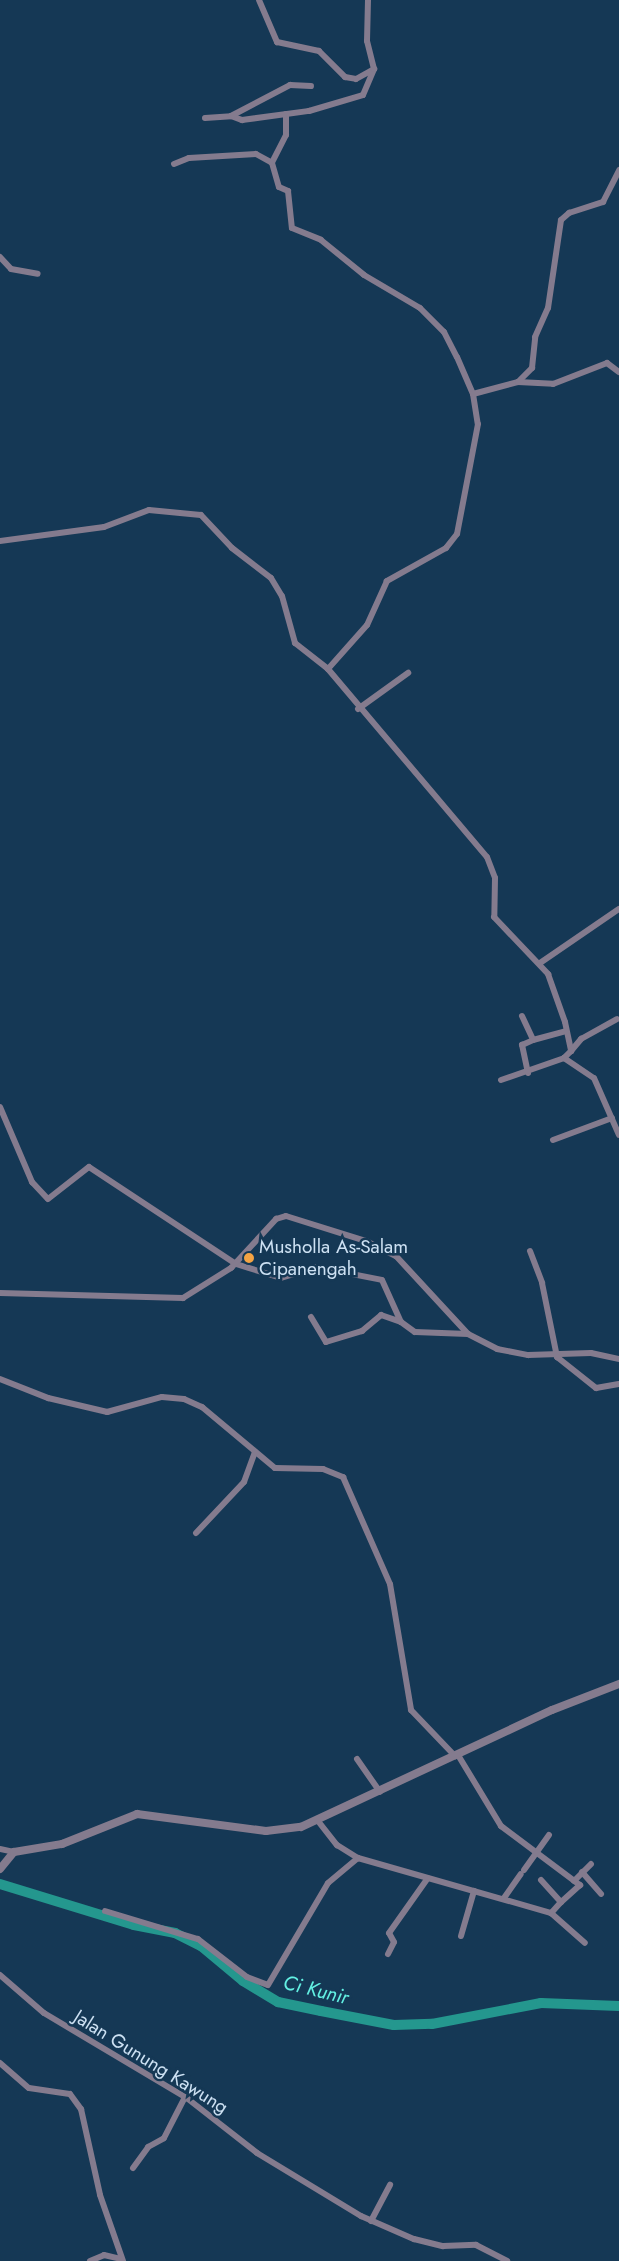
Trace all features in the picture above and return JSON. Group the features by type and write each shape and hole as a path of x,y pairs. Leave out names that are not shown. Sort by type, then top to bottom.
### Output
{"street":[{"path":"258,0 280,44 319,51 345,77 356,78 374,69"},
{"path":"231,116 242,120 286,114 359,98 374,69 367,38 368,0"},
{"path":"205,118 231,116 290,85 311,86"},
{"path":"286,114 286,135 272,163 279,187 288,191 292,228 321,240 364,275 417,304 446,335 473,394 478,424 473,462 457,534 446,548 387,581 367,625 328,670"},
{"path":"174,164 189,158 256,154 272,163"},
{"path":"518,382 532,368 535,337 548,308 561,220 569,213 603,202 619,170"},
{"path":"0,257 10,268 38,274"},
{"path":"473,394 518,382 553,384 607,363 619,372"},
{"path":"0,541 104,526 149,510 201,515 232,548 271,578 282,596 294,643 328,670 358,709 396,744 487,857 495,878 494,917 540,963 548,974 571,1052"},
{"path":"358,709 408,672"},
{"path":"540,963 619,908"},
{"path":"522,1016 533,1040"},
{"path":"501,1080 528,1073 564,1058 580,1039 616,1019"},
{"path":"528,1073 522,1046 533,1040 566,1031"},
{"path":"564,1058 594,1078 619,1135"},
{"path":"0,1108 32,1182 45,1197 58,1195 82,1169 90,1167 234,1263 281,1278 316,1267 382,1280 401,1322"},
{"path":"553,1140 612,1118"},
{"path":"0,1293 183,1298 234,1263 276,1219 298,1219 396,1256 468,1334 497,1349 557,1357 590,1353 619,1359"},
{"path":"530,1251 542,1283 557,1357 596,1388 619,1384"},
{"path":"311,1317 326,1342 362,1331 381,1315 401,1322 424,1334 468,1334"},
{"path":"0,1379 48,1398 107,1412 162,1397 184,1400 202,1407 255,1452 280,1470 328,1470 347,1482 390,1584 411,1710 457,1755 497,1821 536,1854 574,1880 580,1888 561,1902 551,1913"},
{"path":"196,1533 244,1482 255,1452"},
{"path":"0,1849 14,1852 62,1844 138,1814 266,1831 318,1821 552,1710 619,1684"},
{"path":"357,1759 380,1792"},
{"path":"318,1821 337,1845 358,1858 504,1898 551,1913 585,1943"},
{"path":"504,1898 549,1835"},
{"path":"0,1869 14,1852"},
{"path":"105,1910 198,1939 236,1969 268,1985 328,1883 358,1858"},
{"path":"574,1880 591,1864"},
{"path":"582,1872 601,1894"},
{"path":"388,1954 394,1942 389,1933 412,1906 428,1878"},
{"path":"541,1880 561,1902"},
{"path":"461,1936 474,1891"},
{"name":"Jalan Gunung Kawung","path":"0,1975 44,2013 185,2097 257,2153 371,2221 431,2244 476,2245 507,2261"},
{"path":"0,2063 29,2088 70,2094 82,2109 100,2195 122,2260"},
{"path":"133,2168 148,2147 164,2138 185,2097"},
{"path":"371,2221 390,2185"},
{"path":"90,2261 104,2255 122,2260"}],"waterway":[{"name":"Ci Kunir","path":"0,1884 134,1925 175,1933 201,1946 243,1981 278,2002 321,2011 394,2025 432,2024 541,2003 619,2006"}],"place":[{"name":"Musholla As-Salam Cipanengah","path":"249,1258"}]}
